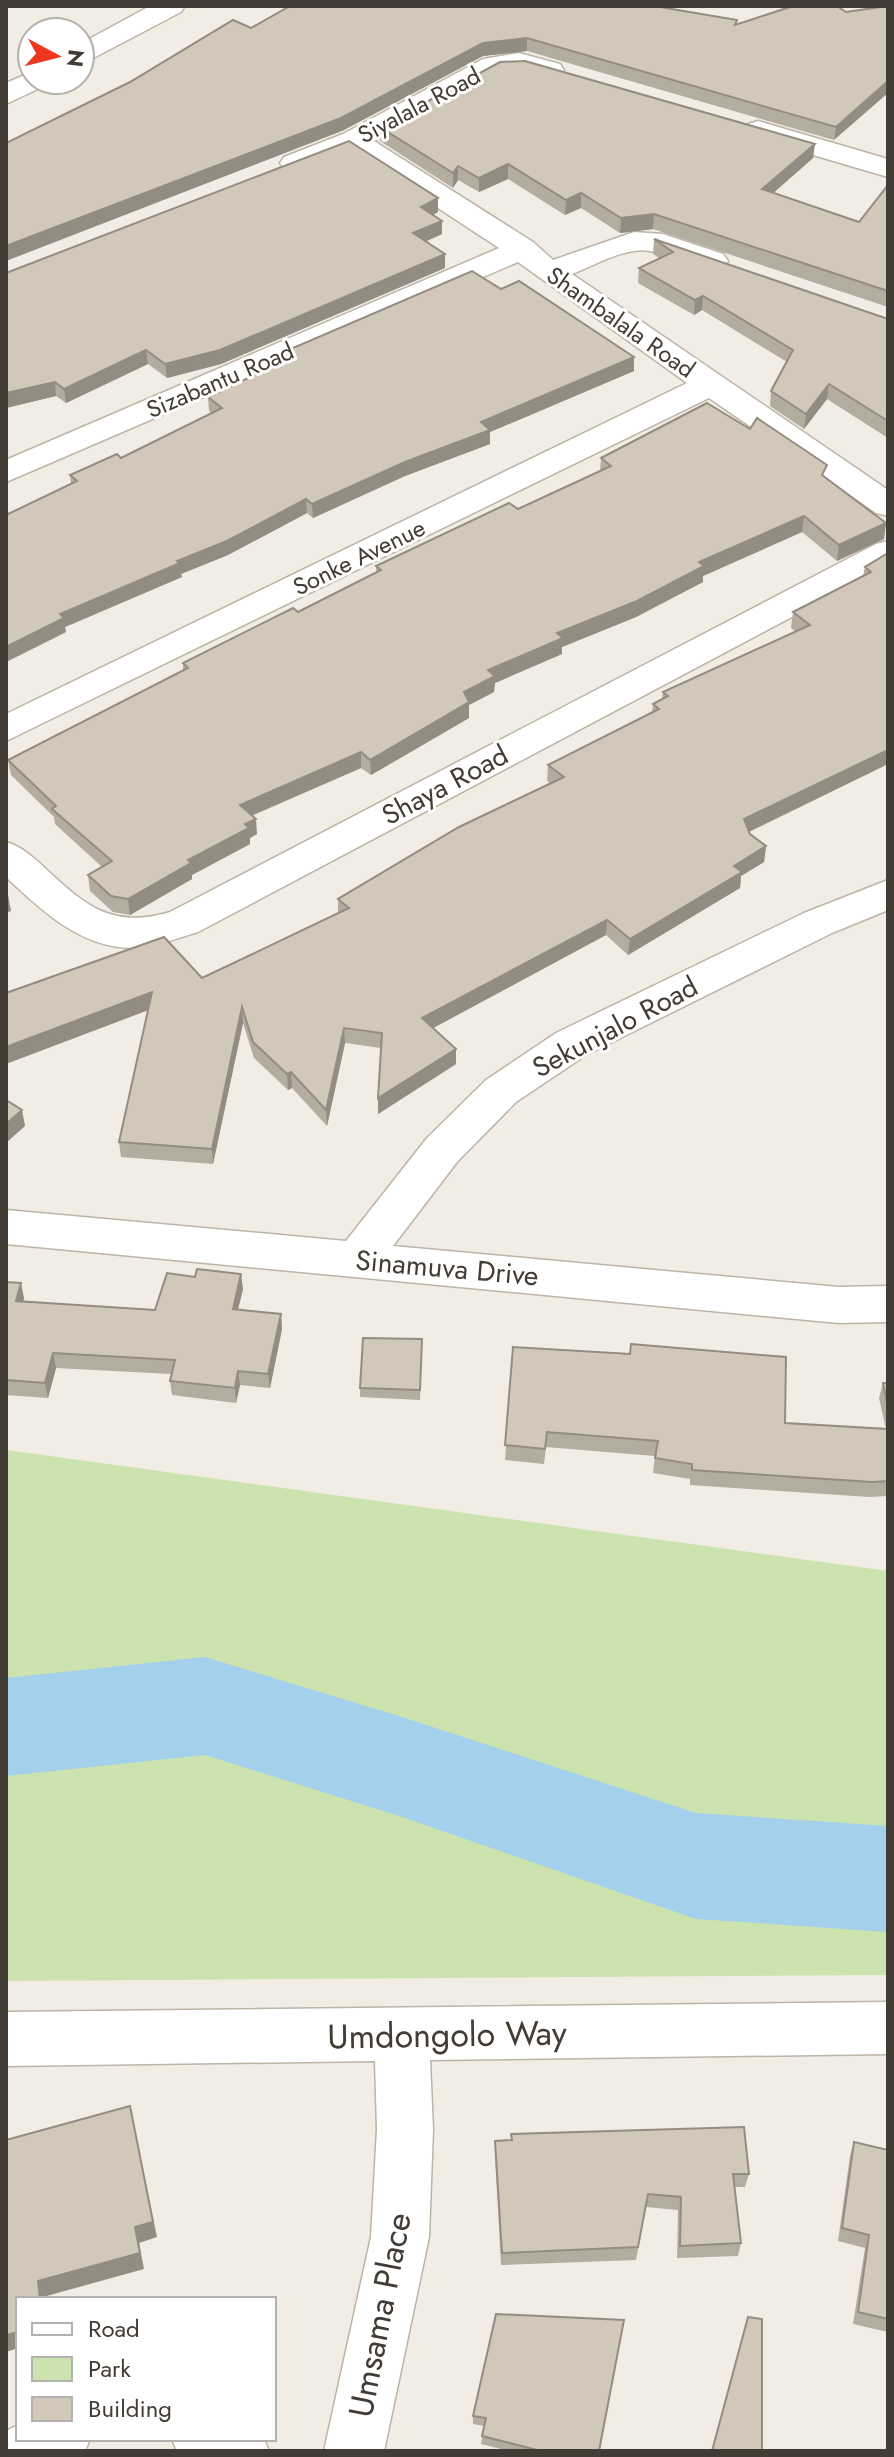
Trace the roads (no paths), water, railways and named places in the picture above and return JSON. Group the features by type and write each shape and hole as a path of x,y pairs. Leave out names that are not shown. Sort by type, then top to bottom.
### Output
{"street":[{"path":"96,47 171,6"},
{"name":"Siyalala Road","path":"266,174 353,140 493,65 526,63 571,76"},
{"path":"737,124 888,168"},
{"name":"Shambalala Road","path":"353,140 522,249 548,272 888,506"},
{"path":"548,272 634,241 668,245 737,270"},
{"name":"Sizabantu Road","path":"6,472 522,249"},
{"name":"Sonke Avenue","path":"6,729 711,384"},
{"name":"Shaya Road","path":"6,855 77,917 90,922 129,934 184,922 888,552"},
{"name":"Sekunjalo Road","path":"357,1260 442,1150 501,1091 571,1044 818,923 888,894"},
{"name":"Sinamuva Drive","path":"6,1227 839,1305 888,1304"},
{"name":"Umdongolo Way","path":"6,2039 888,2028"},
{"name":"Umsama Place","path":"354,2451 400,2237 405,2129 401,2035"},
{"path":"29,2451 55,2441"},
{"path":"208,2441 239,2451"}],"waterway":[{"path":"6,1727 205,1706 402,1767 696,1866 888,1879"}]}
